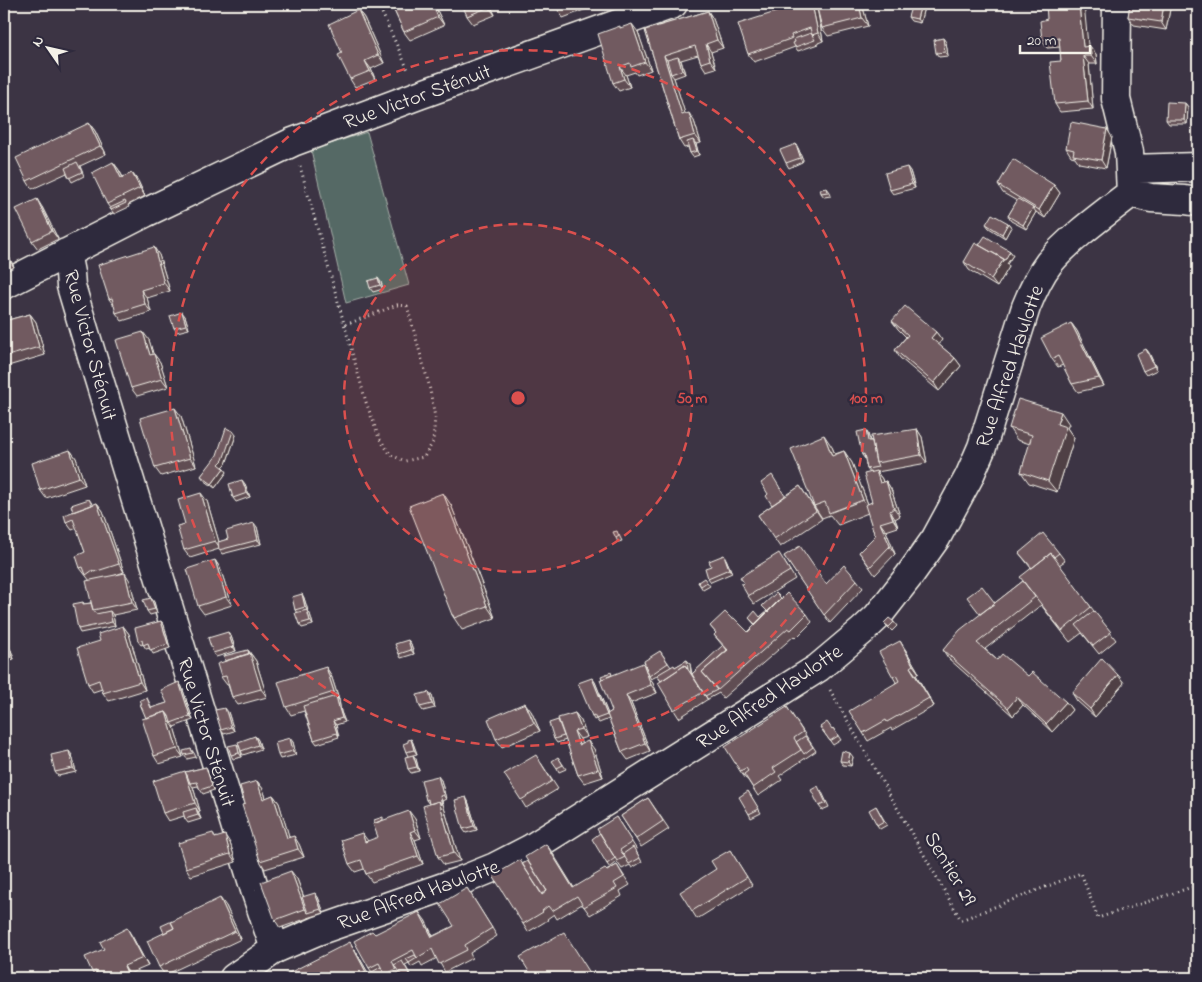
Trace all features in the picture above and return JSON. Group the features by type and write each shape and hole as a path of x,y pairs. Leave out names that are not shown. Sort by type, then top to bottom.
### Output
{"street":[{"name":"Rue Victor Sténuit","path":"275,949 255,890 94,363 71,286 66,253 294,142 673,4"},
{"path":"1117,4 1116,99 1129,152 1130,181 1151,198 1198,202"},
{"path":"1130,181 1198,168"},
{"name":"Rue Alfred Haulotte","path":"234,978 275,949 317,932 458,882 495,867 530,849 818,668 862,631 877,617 910,576 936,538 969,477 982,447 1026,308 1040,276 1065,247 1130,181"},
{"path":"4,285 66,253"}],"path":[{"path":"378,4 419,95"},
{"path":"294,142 366,402 379,438 391,455 405,461 424,457 433,442 435,417 429,385 407,306 397,305 345,325"},
{"name":"Sentier 29","path":"818,668 961,920 1081,874 1098,918 1198,884"}],"green space":[{"path":"367,132 409,285 346,303 311,150"}],"building":[{"path":"391,4 432,4 438,17 404,32"},
{"path":"462,4 488,4 489,7 467,16"},
{"path":"556,4 573,4 558,10"},
{"path":"801,4 812,4 818,33 812,35 810,28 791,35 792,38 790,39 748,54 738,24"},
{"path":"816,4 859,4 862,18 822,28"},
{"path":"912,4 921,4 917,19 908,17"},
{"path":"1046,4 1079,4 1083,47 1090,46 1091,56 1083,56 1088,101 1055,104 1050,62 1061,61 1059,38 1042,40 1040,21 1047,19"},
{"path":"1130,4 1164,4 1161,22 1128,17"},
{"path":"358,10 378,55 365,61 370,71 350,79 338,55 342,53 329,24"},
{"path":"708,11 717,40 706,44 710,60 701,63 695,46 664,56 682,115 689,113 695,135 679,140 645,30"},
{"path":"632,24 645,62 631,67 630,63 620,67 624,79 613,83 598,34"},
{"path":"811,33 815,40 795,47 794,39"},
{"path":"943,38 945,52 936,53 934,40"},
{"path":"678,57 682,70 671,74 667,60"},
{"path":"1167,102 1185,103 1184,120 1166,120"},
{"path":"1071,122 1107,129 1101,160 1073,155 1074,150 1066,148"},
{"path":"89,123 100,146 27,181 16,158"},
{"path":"693,140 697,151 690,153 687,142"},
{"path":"796,144 800,158 786,163 780,150"},
{"path":"1013,159 1054,185 1039,210 998,185"},
{"path":"77,162 82,172 69,178 65,168"},
{"path":"113,162 121,178 132,173 140,188 107,204 92,173"},
{"path":"907,167 912,184 890,190 885,173"},
{"path":"827,188 828,192 821,193 820,189"},
{"path":"37,199 52,231 32,241 16,209"},
{"path":"1018,199 1033,208 1023,225 1008,216"},
{"path":"125,201 126,203 111,210 110,208"},
{"path":"992,214 1008,223 1002,234 986,224"},
{"path":"985,236 1010,251 1005,260 979,245"},
{"path":"975,243 1004,259 991,279 964,262"},
{"path":"154,247 164,283 141,290 145,304 116,313 112,298 109,299 98,265"},
{"path":"4,250 8,259 4,261"},
{"path":"378,278 380,285 370,288 368,281"},
{"path":"905,306 936,332 931,338 955,358 934,383 895,350 908,335 892,321"},
{"path":"182,312 186,325 174,328 170,316"},
{"path":"30,314 39,347 4,357 4,321"},
{"path":"1071,323 1099,378 1072,384 1058,356 1052,359 1041,338"},
{"path":"143,332 150,355 154,354 162,379 131,388 116,340"},
{"path":"1146,349 1154,366 1143,371 1136,354"},
{"path":"1018,399 1061,412 1057,424 1066,427 1048,481 1021,472 1032,435 1009,428"},
{"path":"175,408 190,458 155,468 140,418"},
{"path":"226,428 233,431 223,460 219,464 224,468 212,484 201,476 217,455"},
{"path":"917,429 921,455 876,463 871,436"},
{"path":"866,430 868,441 872,441 878,467 867,469 857,432"},
{"path":"824,435 832,456 844,451 863,500 829,513 825,502 814,506 791,449"},
{"path":"70,450 79,477 40,490 32,463"},
{"path":"876,471 880,483 886,481 894,508 890,511 893,519 880,523 890,546 870,567 859,552 875,536 865,505 872,502 864,474"},
{"path":"772,475 785,496 772,505 761,483"},
{"path":"242,480 247,493 233,498 229,484"},
{"path":"800,486 816,511 774,539 758,515"},
{"path":"201,493 215,541 184,550 177,526 185,524 178,500"},
{"path":"443,493 487,606 454,618 409,506"},
{"path":"89,499 92,505 73,512 71,505"},
{"path":"97,503 119,564 94,572 93,570 86,575 83,567 80,568 76,556 85,552 73,519 66,522 64,515"},
{"path":"254,523 258,540 219,550 218,542 228,539 226,531"},
{"path":"617,531 619,536 616,538 613,532"},
{"path":"1043,533 1059,553 1054,557 1051,553 1032,568 1019,553"},
{"path":"800,546 826,584 844,565 857,580 824,615 784,556"},
{"path":"779,553 790,571 748,596 741,584 744,583 740,577"},
{"path":"1051,553 1091,607 1062,631 1020,577"},
{"path":"724,555 729,569 708,578 705,568 711,566 709,561"},
{"path":"215,560 226,597 198,606 187,569"},
{"path":"125,573 132,602 93,610 86,581"},
{"path":"704,578 707,582 701,586 698,582"},
{"path":"1023,581 1035,597 977,643 997,660 1002,654 1028,676 1032,672 1066,702 1046,724 1017,697 1008,708 943,650 960,630"},
{"path":"982,586 995,603 980,614 967,597"},
{"path":"776,593 781,598 755,624 749,618 755,611 760,617 767,611 762,606"},
{"path":"787,593 807,614 791,630 788,628 718,690 702,672 728,650 714,635 716,633 710,626 725,612 748,632"},
{"path":"302,594 305,607 295,610 292,597"},
{"path":"151,598 155,609 147,611 143,600"},
{"path":"83,602 83,604 91,603 96,614 110,611 112,622 78,629 73,604"},
{"path":"307,610 310,621 299,624 295,613"},
{"path":"1094,611 1111,632 1093,646 1076,625"},
{"path":"889,618 894,622 889,627 884,623"},
{"path":"161,621 168,644 150,650 148,643 143,645 142,640 138,641 135,628"},
{"path":"123,626 140,682 103,693 99,680 88,684 77,648 100,641 98,634"},
{"path":"228,632 233,647 213,653 208,638"},
{"path":"408,640 411,650 399,654 395,644"},
{"path":"900,641 913,665 910,667 929,698 887,722 886,720 863,733 849,711 899,681 896,675 893,677 879,652"},
{"path":"723,645 727,650 702,672 717,690 705,696 692,674"},
{"path":"8,646 11,655 4,657 4,647"},
{"path":"248,650 249,654 225,661 224,656"},
{"path":"660,651 668,663 649,676 644,661"},
{"path":"250,653 261,689 232,697 226,676 221,677 217,664"},
{"path":"1102,658 1118,675 1090,709 1072,693"},
{"path":"687,660 688,669 685,665 661,681 657,675 674,665 675,667"},
{"path":"643,663 651,685 626,695 645,743 622,752 607,714 612,711 600,680"},
{"path":"685,665 703,692 674,710 658,683"},
{"path":"326,667 334,692 286,707 278,682"},
{"path":"611,672 612,675 602,679 601,676"},
{"path":"592,678 607,715 596,719 594,715 592,716 578,683"},
{"path":"179,682 190,716 171,723 166,712 146,718 140,700 147,698 151,708 167,703 161,690"},
{"path":"429,692 432,704 420,707 417,695"},
{"path":"336,696 342,718 333,721 337,733 314,740 303,706"},
{"path":"525,703 534,723 496,739 488,719"},
{"path":"787,707 803,732 794,738 801,750 773,768 776,772 753,788 744,774 748,771 746,768 740,771 725,747"},
{"path":"225,708 231,727 221,730 215,710"},
{"path":"166,712 177,749 154,756 142,719"},
{"path":"575,713 581,729 574,731 579,745 588,741 598,769 578,775 558,718"},
{"path":"558,720 564,736 554,739 549,723"},
{"path":"827,722 838,736 830,741 820,727"},
{"path":"255,736 258,745 241,751 238,742"},
{"path":"805,736 813,747 804,754 796,742"},
{"path":"290,738 293,751 278,755 275,742"},
{"path":"411,739 414,750 406,752 403,744"},
{"path":"237,744 239,753 231,755 228,746"},
{"path":"191,749 193,753 184,755 183,751"},
{"path":"69,751 73,768 55,772 51,755"},
{"path":"842,751 850,753 848,762 840,761"},
{"path":"413,755 417,767 408,769 405,757"},
{"path":"536,755 552,781 521,800 504,774"},
{"path":"558,757 563,765 557,768 552,761"},
{"path":"206,767 212,786 200,790 197,782 190,783 185,772"},
{"path":"185,771 195,803 163,813 153,781"},
{"path":"438,776 443,795 440,796 442,805 439,801 429,804 428,799 426,800 421,780"},
{"path":"257,781 263,799 273,795 287,838 294,836 298,849 260,861 242,805 245,804 240,786"},
{"path":"818,786 826,803 819,806 811,790"},
{"path":"748,791 759,809 749,814 739,797"},
{"path":"466,797 474,826 463,829 455,800"},
{"path":"648,798 663,821 636,839 621,816"},
{"path":"439,801 454,853 438,857 423,806"},
{"path":"876,806 884,821 877,825 869,810"},
{"path":"196,808 198,815 185,819 183,812"},
{"path":"409,811 415,830 410,832 418,856 366,874 361,860 349,864 341,840 362,833 365,842 378,837 373,824"},
{"path":"383,817 383,820 375,823 374,820"},
{"path":"616,817 632,842 620,850 625,857 617,861 597,829"},
{"path":"213,833 215,838 225,835 230,854 186,868 178,843"},
{"path":"600,833 615,858 607,864 592,839"},
{"path":"546,844 573,888 605,869 607,871 617,865 624,877 614,883 617,888 584,907 577,896 552,911 548,906 543,912 523,924 493,876 520,860 542,895 547,891 525,857"},
{"path":"633,847 640,858 629,864 623,854"},
{"path":"730,850 747,877 692,911 680,892 716,869 711,861"},
{"path":"528,861 547,891 542,894 522,864"},
{"path":"291,871 305,909 275,920 261,882"},
{"path":"467,888 492,928 465,945 467,950 439,964 432,949 417,958 413,950 392,961 396,969 385,975 379,963 369,968 354,941 372,931 375,934 419,912 432,937 454,926 440,904"},
{"path":"315,893 321,909 308,913 302,897"},
{"path":"220,898 235,931 159,967 147,941 174,928 171,922"},
{"path":"172,921 174,928 164,933 161,926"},
{"path":"127,928 143,958 124,966 129,978 99,978 96,971 92,972 85,957 104,949 100,942"},
{"path":"564,932 592,976 588,978 533,978 520,957"},
{"path":"350,942 366,972 354,978 279,978"},
{"path":"415,955 417,958 409,963 406,959"},
{"path":"402,961 412,978 403,978 394,965"},
{"path":"381,967 387,978 376,978 372,972"}]}
